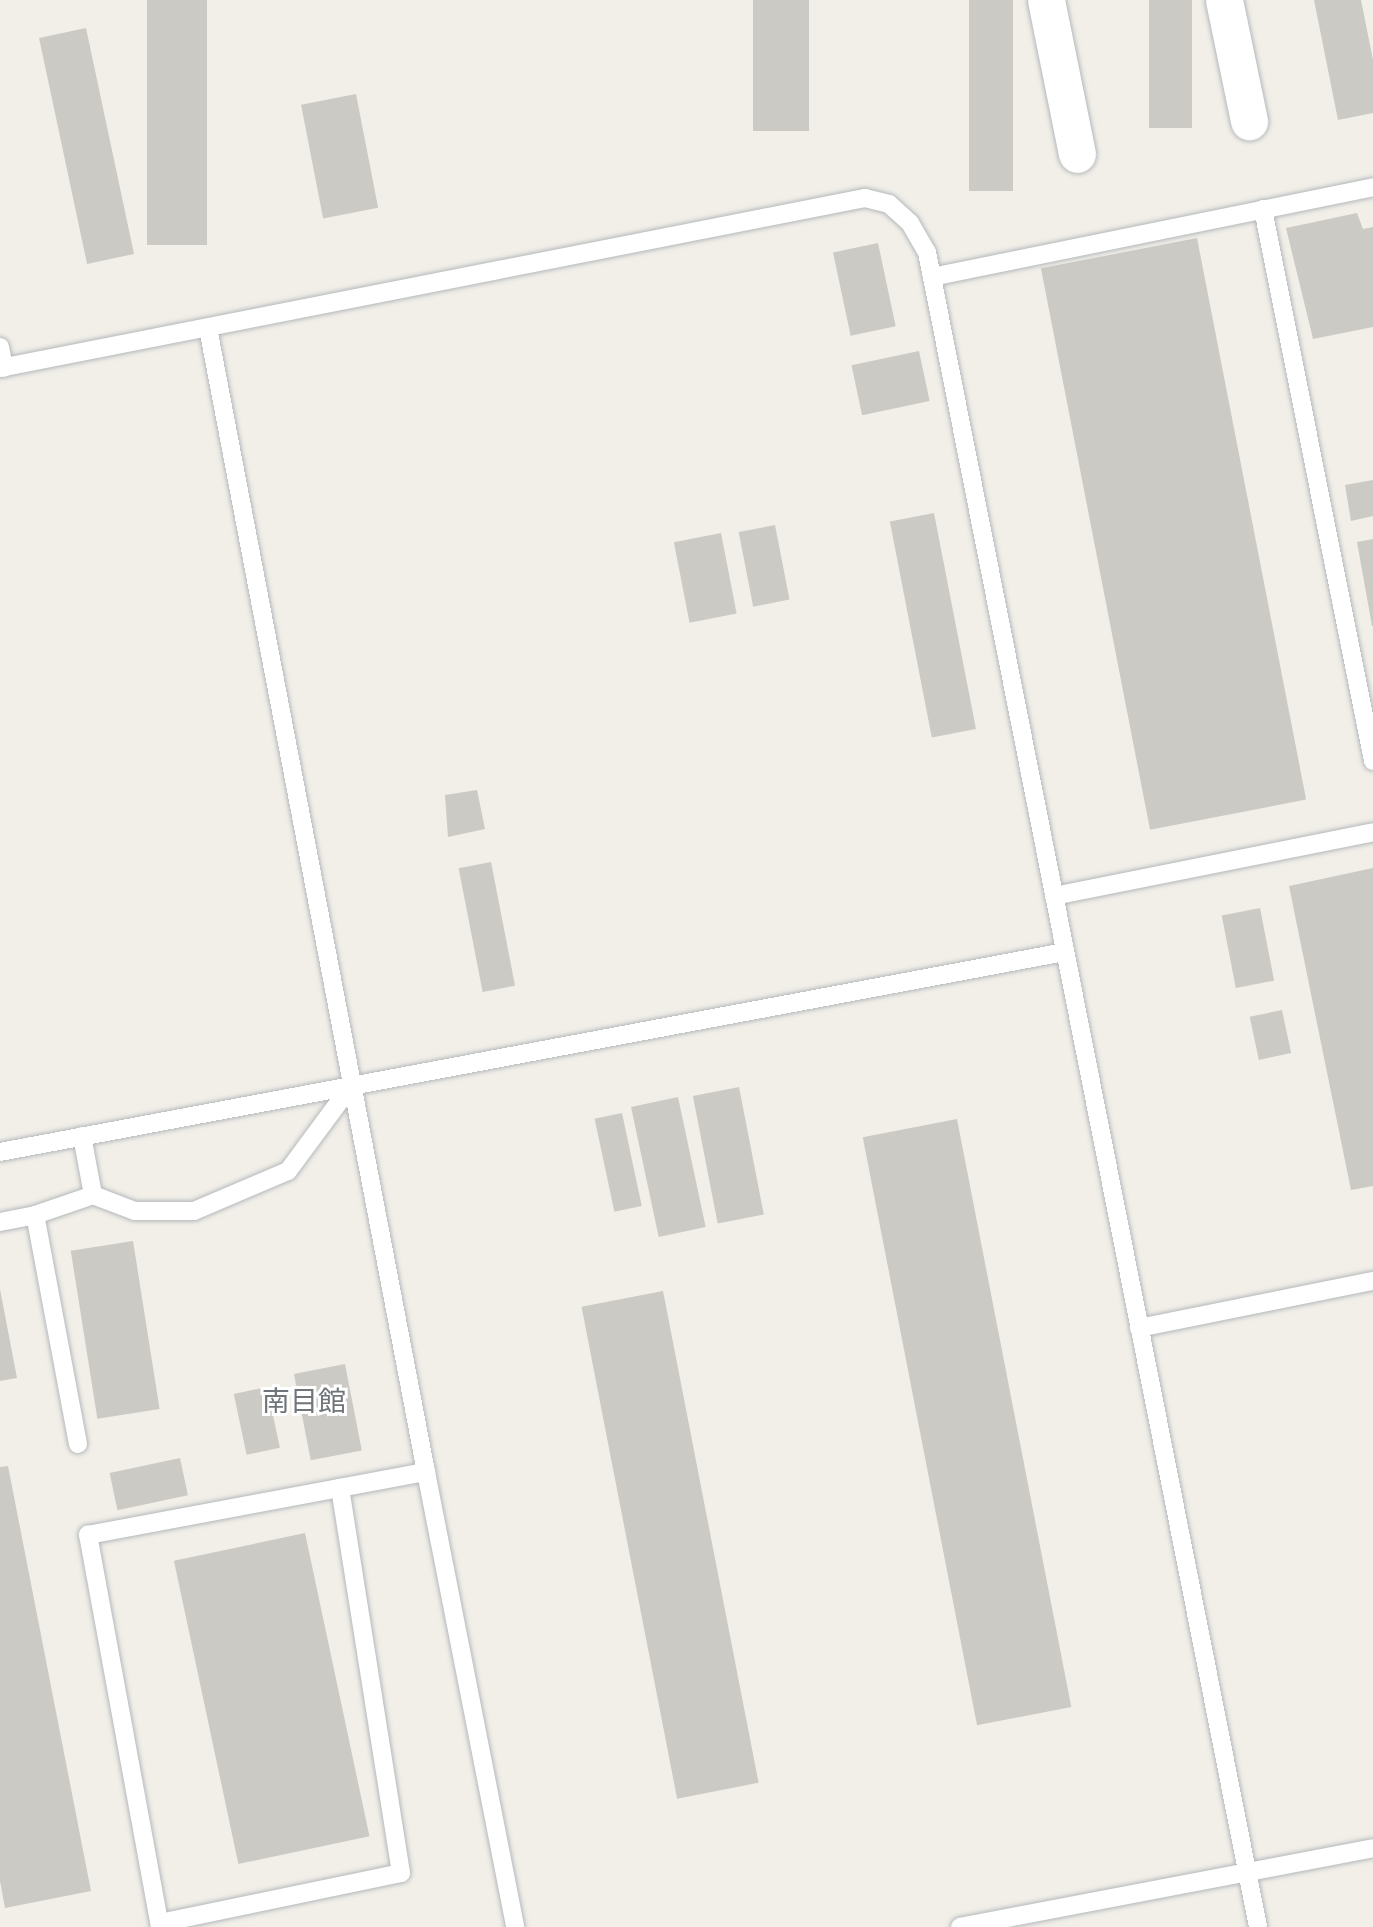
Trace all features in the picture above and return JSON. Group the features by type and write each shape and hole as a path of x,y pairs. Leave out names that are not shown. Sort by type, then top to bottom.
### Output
{"street":[{"path":"1046,0 1077,154"},
{"path":"1224,0 1249,121"}],"lane":[{"path":"932,277 1373,187"},
{"path":"0,347 2,368 865,198 889,204 910,223 927,252 1258,1927"},
{"path":"1263,209 1373,761"},
{"path":"208,328 515,1927"},
{"path":"1054,896 1373,832"},
{"path":"0,1152 353,1083 1065,952"},
{"path":"0,1222 35,1215 93,1195 135,1211 194,1211 288,1171 353,1083"},
{"path":"82,1136 93,1195"},
{"path":"35,1215 78,1444"},
{"path":"1139,1328 1373,1281"},
{"path":"340,1488 401,1872 160,1925 88,1535 340,1488 426,1472"},
{"path":"960,1927 1373,1848"}],"building":[{"path":"147,0 207,0 207,245 147,245"},
{"path":"753,0 809,0 809,131 753,131"},
{"path":"969,0 1013,0 1013,191 969,191"},
{"path":"1149,0 1192,0 1192,128 1149,128"},
{"path":"1314,0 1361,0 1373,60 1373,113 1338,120"},
{"path":"86,28 134,254 87,264 39,38"},
{"path":"356,94 378,208 323,219 301,105"},
{"path":"1357,213 1363,229 1373,227 1373,327 1313,339 1286,228"},
{"path":"1197,238 1306,799 1150,830 1041,268"},
{"path":"878,243 896,326 851,336 833,253"},
{"path":"919,351 930,401 862,415 852,365"},
{"path":"1373,480 1373,516 1351,521 1345,485"},
{"path":"934,513 976,729 932,738 890,522"},
{"path":"775,525 790,600 753,607 739,532"},
{"path":"721,533 737,613 690,623 674,542"},
{"path":"1373,539 1373,626 1372,626 1357,542"},
{"path":"477,790 485,829 448,837 445,795"},
{"path":"491,862 515,986 483,992 459,868"},
{"path":"1373,868 1373,1186 1351,1190 1289,886"},
{"path":"1260,908 1274,981 1236,988 1222,915"},
{"path":"1282,1010 1291,1053 1259,1060 1250,1017"},
{"path":"739,1087 764,1215 718,1224 693,1096"},
{"path":"678,1097 706,1227 659,1237 631,1107"},
{"path":"622,1113 642,1206 614,1212 595,1119"},
{"path":"957,1119 1071,1707 977,1725 863,1137"},
{"path":"133,1241 160,1409 97,1419 71,1251"},
{"path":"0,1289 17,1378 0,1381"},
{"path":"663,1291 759,1783 677,1799 582,1307"},
{"path":"345,1364 362,1450 311,1460 294,1374"},
{"path":"267,1387 280,1448 247,1455 234,1394"},
{"path":"180,1458 188,1495 117,1510 110,1473"},
{"path":"8,1466 91,1891 5,1908 0,1881 0,1467"},
{"path":"305,1533 369,1836 238,1864 174,1561"}],"district":[{"name":"南目館","path":"304,1401"}]}
